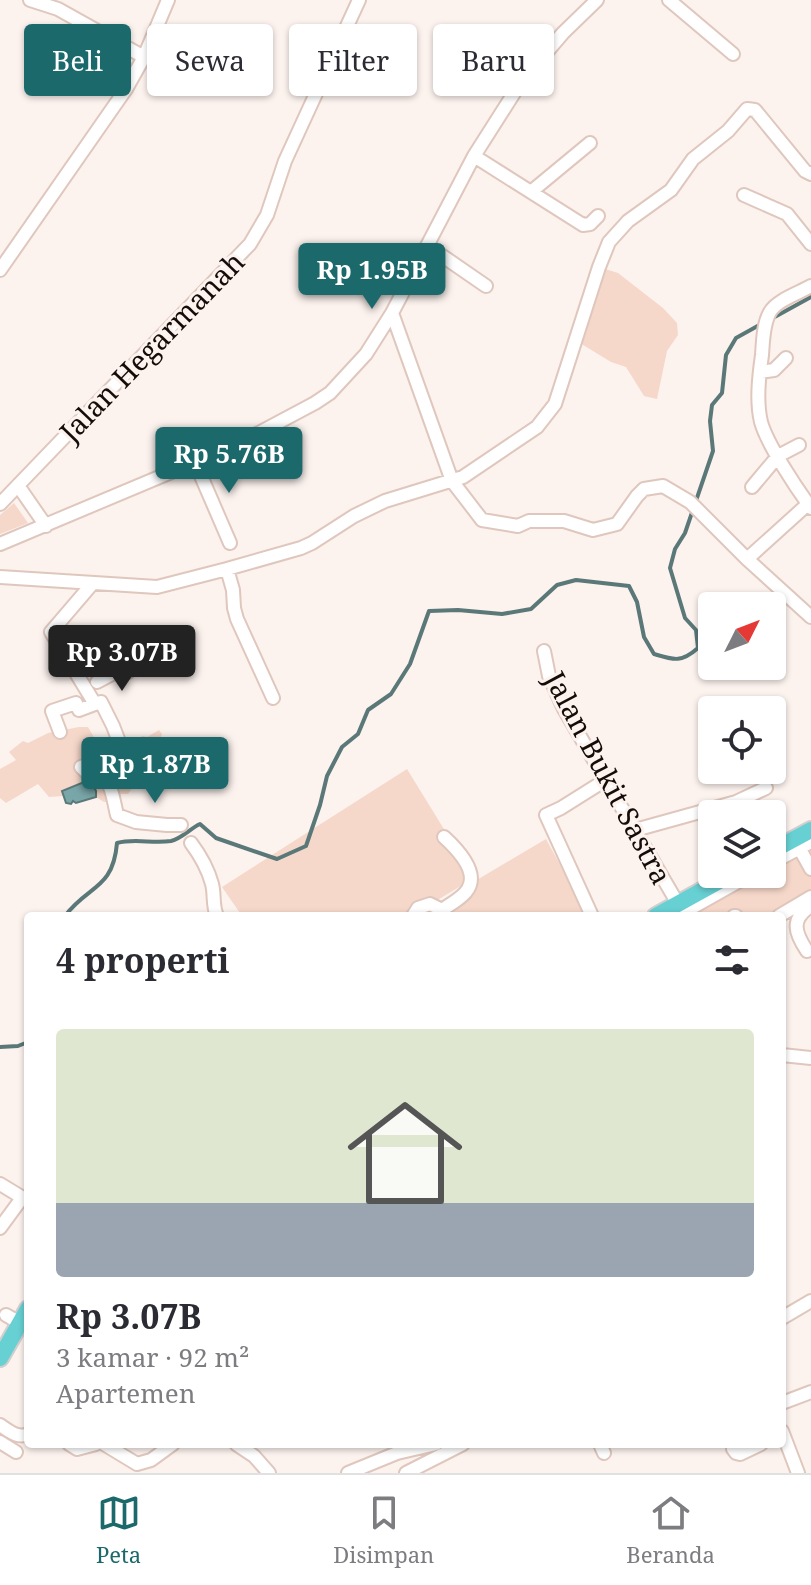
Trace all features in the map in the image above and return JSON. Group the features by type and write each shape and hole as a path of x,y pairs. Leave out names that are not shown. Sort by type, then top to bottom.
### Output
{"main road":[{"path":"801,843 811,830"},
{"path":"663,912 711,888"},
{"path":"0,1358 21,1316"}],"street":[{"path":"30,0 58,9 144,57"},
{"path":"0,270 126,89 144,57 168,0"},
{"name":"Jalan Hegarmanah","path":"0,504 250,244 267,215 285,161 359,0"},
{"path":"0,544 238,444 330,393 366,354 392,313 474,156 521,82 563,33 597,0"},
{"path":"669,0 733,54"},
{"path":"0,577 157,587 301,548 385,501 463,477 537,427 555,404 609,242 628,221 671,190 693,159 728,131 747,109 755,110 805,171 811,174"},
{"path":"532,191 590,143"},
{"path":"474,156 583,225 590,224 598,216"},
{"path":"744,195 787,214 811,244"},
{"path":"428,246 486,286"},
{"path":"747,559 810,506 763,428 760,419 760,372 767,320 778,304 811,286"},
{"path":"392,313 452,481 482,520 518,526 529,521 564,521 593,530 617,524 630,516 637,496 644,489 663,486 690,502 811,617"},
{"path":"760,372 774,370 786,358"},
{"path":"752,487 778,456 799,445"},
{"path":"195,462 230,543"},
{"path":"19,487 46,526"},
{"path":"227,569 237,619 273,698"},
{"path":"92,584 51,632 113,726 123,752 81,767 87,773 102,773 112,792 117,815 136,822 181,825"},
{"name":"Jalan Bukit Sastra","path":"544,651 549,676 564,709 676,904"},
{"path":"60,732 50,706 76,703 79,710 104,701 94,678 112,681 116,659 128,672"},
{"path":"588,912 546,815 604,781"},
{"path":"635,830 736,802 766,788"},
{"path":"444,837 458,851 471,877 467,891 444,912"},
{"path":"191,843 212,884 215,912"},
{"path":"801,843 811,869"},
{"path":"786,912 811,897"},
{"path":"416,912 423,905 436,906 442,912"},
{"path":"807,951 797,933 797,922 811,906"},
{"path":"786,1055 811,1058"},
{"path":"0,1184 24,1198"},
{"path":"0,1228 24,1200"},
{"path":"786,1316 811,1301"},
{"path":"786,1401 811,1392"},
{"path":"0,1425 16,1435 24,1436"},
{"path":"0,1442 16,1452"},
{"path":"786,1442 798,1473"},
{"path":"111,1448 137,1464 151,1460 168,1448"},
{"path":"242,1448 268,1471"},
{"path":"348,1473 397,1453 419,1448"},
{"path":"406,1473 455,1448"},
{"path":"733,1448 740,1454 753,1448"}],"shaded area":[{"path":"599,267 618,273 677,323 678,335 667,351 657,399 644,396 626,367 611,362 575,340"},
{"path":"14,503 28,523 0,534 0,515"},
{"path":"88,727 102,751 109,755 129,748 129,741 147,737 159,730 162,734 159,743 165,755 142,774 128,794 121,794 117,802 104,802 84,782 62,791 63,796 49,797 38,784 6,803 0,798 0,769 16,760 9,752 23,741 28,743 48,733"},
{"path":"407,769 474,878 418,912 239,912 222,887"},
{"path":"546,839 586,912 423,912"},
{"path":"798,848 811,870 811,896 782,912 683,912 727,888 786,888 786,855"}],"water":[{"path":"84,782 92,783 96,797 66,803 62,791"}],"waterway":[{"path":"771,319 811,297"},
{"path":"69,912 105,879 115,858 117,843 171,841 200,824 216,838 277,859 306,846 327,776 342,747 358,734 368,710 391,694 410,664 429,611 502,614 531,609 557,585 576,580 629,586 637,602 644,637 654,654 677,659 698,648 696,630 685,618 670,568 713,451 712,405 722,393 726,355 736,338 763,323"},
{"path":"0,1047 24,1044"}]}
